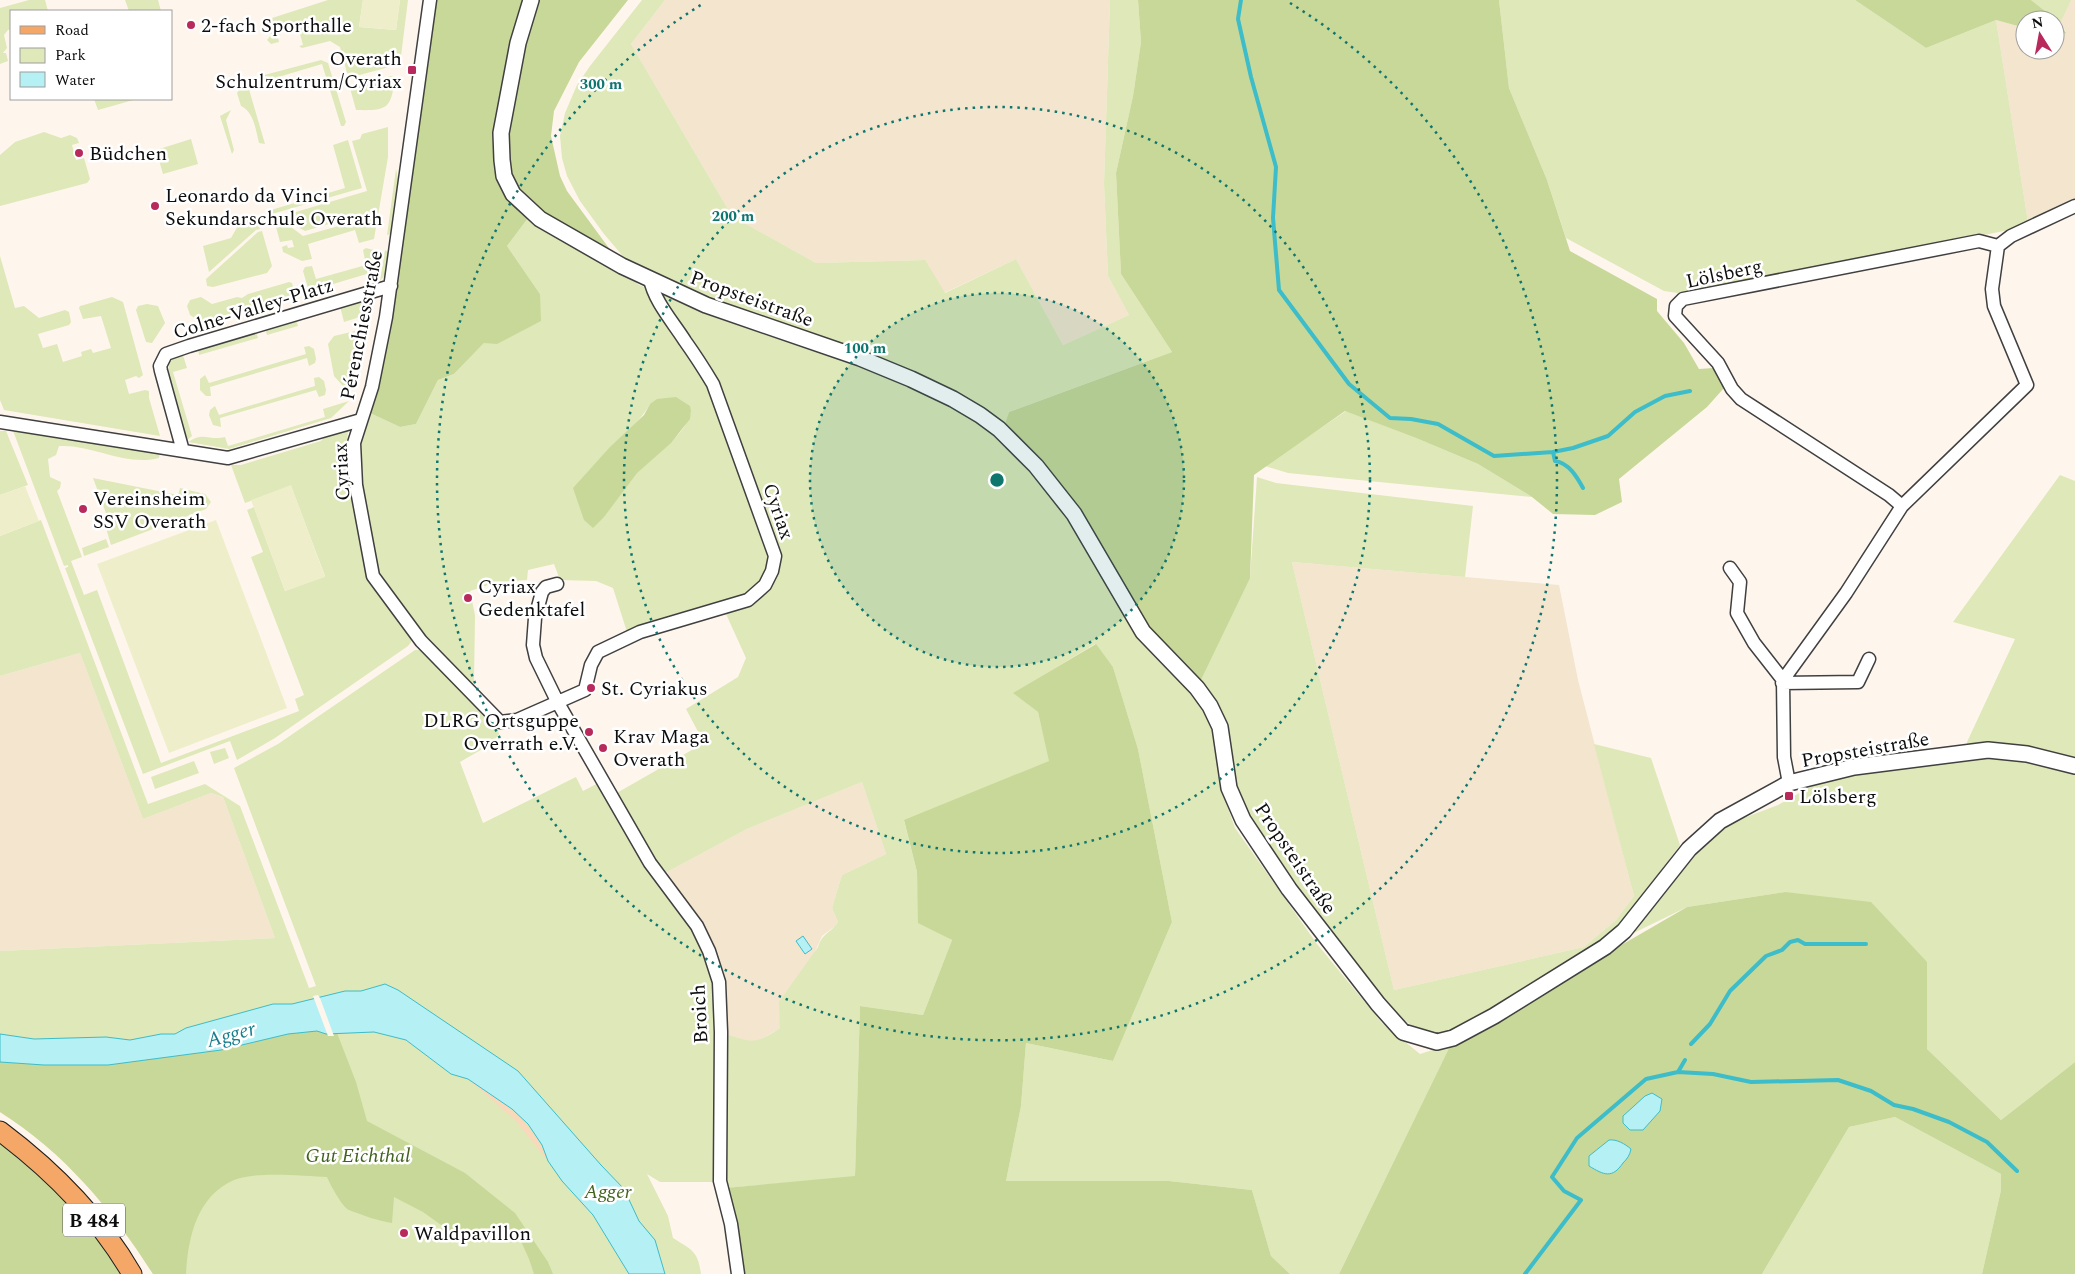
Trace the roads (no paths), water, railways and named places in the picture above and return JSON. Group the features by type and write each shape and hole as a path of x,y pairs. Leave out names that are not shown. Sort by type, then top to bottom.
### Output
{"main road":[{"name":"B 484","path":"0,1131 50,1172 76,1198 121,1255 132,1274"}],"street":[{"name":"Pérenchiesstraße","path":"361,420 372,387 391,286 430,0"},
{"name":"Propsteistraße","path":"531,0 518,43 501,133 504,176 513,194 540,219 596,253 706,305 860,358 919,383 980,415 999,429 1036,466 1074,514 1143,632 1197,688 1210,706 1220,727 1229,788 1243,820 1253,837 1289,888 1378,1004 1404,1032 1437,1042 1453,1038 1494,1016 1606,947 1624,931 1689,849 1720,821 1789,783 1854,767 1988,750 2026,754 2075,766"},
{"path":"1782,681 1846,593 1902,506 2027,385 1994,306 1992,289 1998,246 2011,236 2075,206"},
{"name":"Lölsberg","path":"1902,506 1889,495 1742,399 1732,389 1718,363 1675,316 1676,306 1683,299 1704,294 1979,241 1998,246"},
{"name":"Cyriax","path":"361,420 354,443 356,486 373,576 421,641 500,722 517,720 585,690 590,665 598,652 640,632 748,600 765,585 772,571 775,556 713,384 666,313 650,279"},
{"name":"Colne-Valley-Platz","path":"183,452 160,366 166,354 391,286"},
{"name":"Cyriax","path":"0,422 183,452 234,457 361,420"},
{"path":"1730,568 1740,582 1737,613 1754,643 1782,681 1784,757 1789,783"},
{"path":"557,584 546,587 542,592 535,618 533,645 536,658 558,703"},
{"path":"1782,681 1858,682 1869,659"},
{"name":"Broich","path":"558,703 650,863 697,926 709,951 720,994 720,1181 731,1224 738,1274"}],"water":[{"path":"803,936 812,949 805,954 796,941"},
{"name":"Agger","path":"385,984 398,990 518,1071 624,1189 639,1221 655,1240 665,1274 629,1274 593,1215 562,1181 548,1161 542,1145 528,1124 512,1109 468,1079 451,1074 406,1040 374,1032 326,1034 317,1031 288,1034 221,1050 108,1065 44,1065 0,1062 0,1034 34,1039 106,1037 130,1040 161,1034 175,1034 186,1028 273,1004 292,1004 345,991 361,991"},
{"path":"1652,1093 1662,1099 1660,1111 1643,1130 1630,1130 1623,1123 1623,1116 1645,1096"},
{"path":"1609,1140 1621,1142 1631,1149 1628,1157 1619,1168 1608,1174 1599,1172 1589,1166 1589,1156"}],"waterway":[{"path":"1241,0 1238,19 1251,77 1276,167 1273,218 1279,290 1349,384 1390,418 1411,419 1438,424 1494,456 1553,452 1555,461 1568,468 1583,488"},
{"path":"1553,452 1573,448 1608,436 1635,412 1665,396 1690,391"},
{"path":"1691,1044 1710,1024 1730,991 1766,956 1782,950 1790,942 1798,940 1805,944 1866,944"},
{"path":"1525,1274 1581,1200 1564,1191 1552,1177 1577,1138 1646,1079 1678,1072 1685,1060"},
{"path":"1678,1072 1713,1074 1751,1082 1838,1080 1871,1091 1894,1105 1913,1109 1949,1122 1987,1142 2017,1171"}],"place":[{"name":"2-fach Sporthalle","path":"191,25"},
{"name":"Overath Schulzentrum/Cyriax","path":"412,70"},
{"name":"Büdchen","path":"79,153"},
{"name":"Leonardo da Vinci Sekundarschule Overath","path":"155,206"},
{"name":"Vereinsheim SSV Overath","path":"83,509"},
{"name":"Cyriax Gedenktafel","path":"468,598"},
{"name":"St. Cyriakus","path":"591,688"},
{"name":"DLRG Ortsguppe Overrath e.V.","path":"589,732"},
{"name":"Krav Maga Overath","path":"603,748"},
{"name":"Lölsberg","path":"1789,796"},
{"name":"Waldpavillon","path":"404,1233"}],"park label":[{"name":"Gut Eichthal","path":"358,1155"}]}
